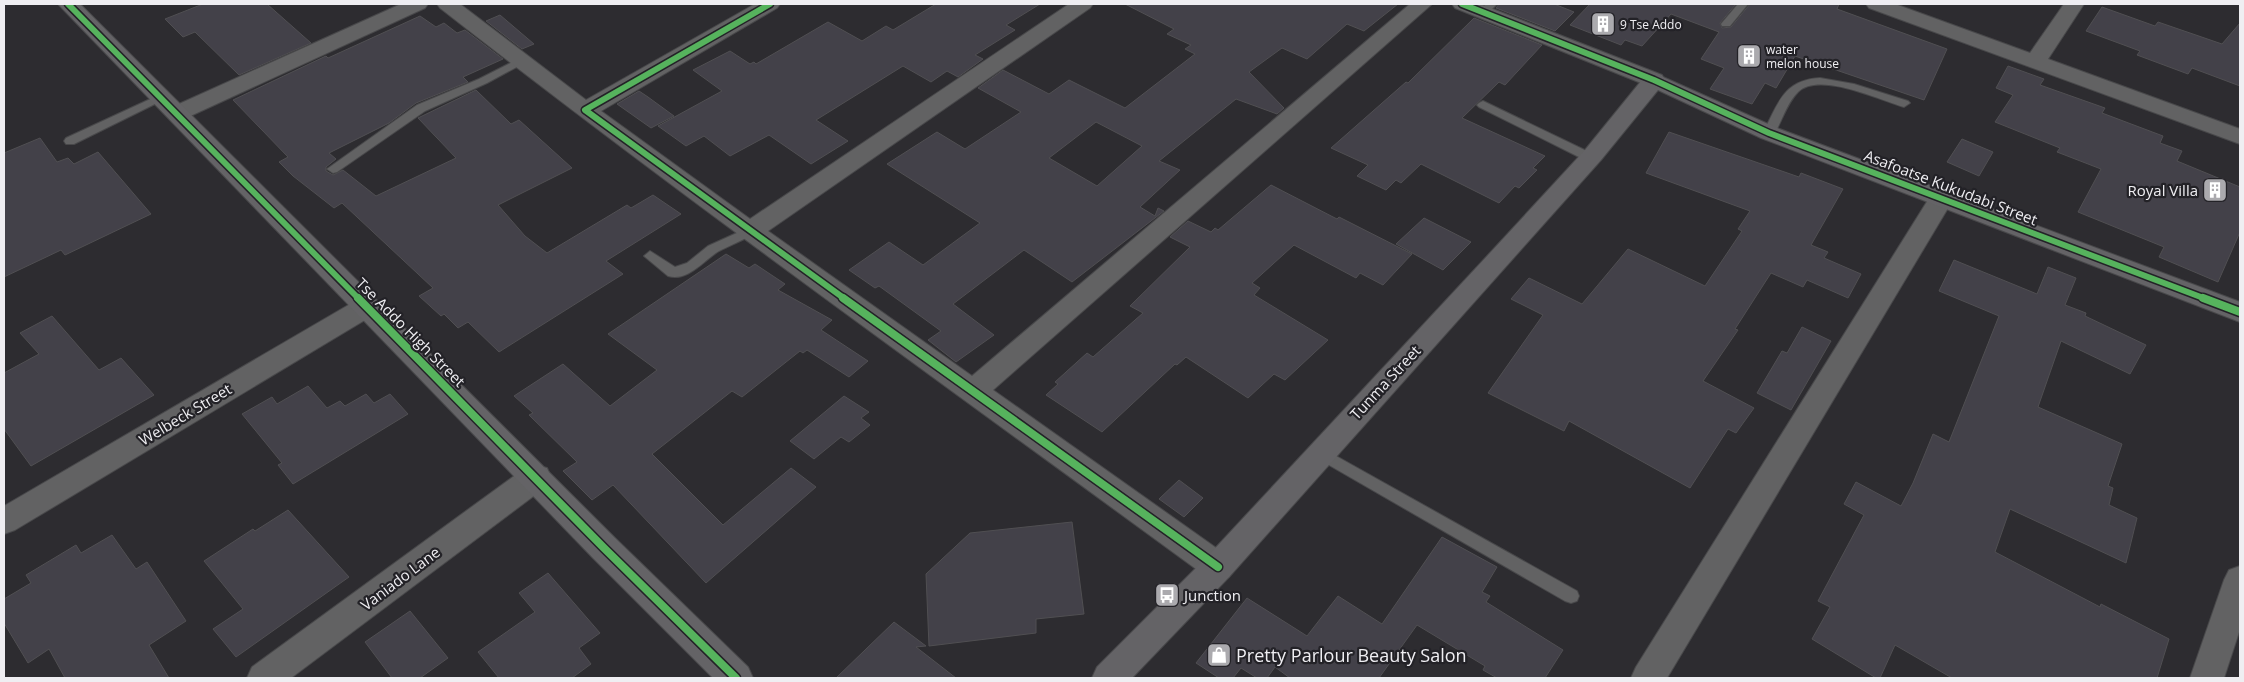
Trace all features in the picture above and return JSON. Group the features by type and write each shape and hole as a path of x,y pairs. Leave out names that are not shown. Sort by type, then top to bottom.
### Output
{"street":[{"name":"Tse Addo High Street","path":"68,4 604,548 657,598 736,678"},
{"path":"168,106 418,4"},
{"path":"447,4 585,110 750,231 1218,567"},
{"path":"585,110 770,4"},
{"path":"750,231 1083,4"},
{"path":"972,392 1422,4"},
{"path":"1462,4 1487,8 1654,80"},
{"path":"1876,4 2240,137"},
{"path":"2035,62 2074,4"},
{"name":"Asafoatse Kukudabi Street","path":"1654,80 1769,132 2211,303 2240,312"},
{"name":"Tunma Street","path":"1109,678 1218,567 1591,158 1654,80"},
{"path":"1648,678 1942,198"},
{"name":"Welbeck Street","path":"4,521 366,307"},
{"name":"Vaniado Lane","path":"264,678 536,477"},
{"path":"2207,678 2240,580"}],"lane":[{"path":"1726,24 1743,4"},
{"path":"333,169 421,108 483,81 522,60"},
{"path":"1769,132 1791,93 1799,85 1808,82 1835,84 1904,103"},
{"path":"1483,105 1591,158"},
{"path":"70,141 168,106"},
{"path":"650,256 673,273 692,266 713,250 750,231"},
{"path":"1320,453 1570,596"}],"building":[{"path":"203,4 267,4 311,43 239,75 195,32 183,37 165,19"},
{"path":"936,4 1040,4 1006,25 1015,30 975,55 983,59 958,77 947,71 931,82 903,66 816,120 848,141 811,164 769,135 730,156 704,136 686,146 658,126 722,91 693,70 730,51 750,64 754,62 756,64 828,22 862,41 886,26 893,30"},
{"path":"1125,4 1398,4 1364,31 1347,24 1307,59 1282,48 1249,72 1284,108 1277,114 1236,99 1159,161 1180,170 1140,207 1155,216 1158,208 1164,211 1072,282 1024,250 953,304 994,335 956,362 928,340 941,331 879,286 875,288 849,270 889,242 923,265 980,223 887,164 937,132 965,149 1021,112 978,88 1003,70 1049,94 1069,80 1125,108 1195,54 1185,49 1191,45 1167,34 1174,29","holes":["1096,122 1142,146 1097,186 1049,158"]},
{"path":"1499,4 1554,4 1574,12 1555,31 1496,8"},
{"path":"1590,4 1736,4 1720,23 1722,28 1731,27 1750,4 1839,4 1837,9 1947,49 1924,100 1795,56 1776,88 1765,83 1752,104 1710,89 1724,68 1701,59 1719,32 1671,14 1642,46 1625,40 1621,45 1570,25"},
{"path":"2102,7 2155,26 2158,22 2222,44 2240,23 2240,86 2192,68 2188,74 2137,55 2140,51 2086,31"},
{"path":"500,15 534,44 522,49 486,21"},
{"path":"420,16 436,27 444,23 457,33 465,30 503,59 463,77 468,82 416,103 389,123 329,153 336,159 326,167 326,171 333,175 343,170 376,196 456,158 418,118 476,90 511,124 519,120 572,168 498,205 525,236 547,253 627,205 631,208 653,195 681,214 606,261 623,274 499,352 468,322 458,328 444,314 441,316 419,296 433,288 342,203 334,208 293,176 279,162 288,157 233,100 326,56 328,58"},
{"path":"1474,18 1542,45 1505,85 1499,82 1462,118 1545,156 1533,168 1537,170 1519,188 1515,186 1499,203 1421,164 1401,183 1396,180 1386,190 1357,176 1368,165 1331,148 1406,82 1408,83"},
{"path":"2008,66 2044,79 2040,85 2105,108 2102,113 2163,136 2160,143 2182,151 2177,161 2240,187 2240,232 2218,282 2159,257 2164,247 2078,212 2101,169 2057,152 2060,148 1995,122 2013,95 1996,88"},
{"path":"639,91 674,116 651,128 617,104"},
{"path":"1669,132 1799,177 1801,173 1843,189 1811,245 1828,252 1824,258 1861,274 1848,298 1807,280 1803,287 1771,273 1735,329 1738,330 1703,381 1754,408 1736,433 1728,429 1690,488 1569,421 1564,431 1488,393 1543,315 1511,299 1529,278 1582,304 1628,249 1705,286 1742,231 1738,229 1750,211 1646,173"},
{"path":"40,138 57,162 68,158 74,164 98,152 151,214 65,255 61,250 4,277 4,153"},
{"path":"1962,139 1993,152 1979,176 1947,162"},
{"path":"1271,185 1337,219 1339,217 1412,254 1383,285 1360,273 1356,278 1294,245 1252,283 1260,288 1254,295 1328,340 1285,380 1274,374 1248,398 1186,357 1177,365 1175,364 1102,432 1046,395 1058,384 1055,382 1087,353 1093,357 1143,313 1130,306 1190,247 1170,237 1188,221 1211,232 1215,228 1218,230"},
{"path":"1424,218 1471,242 1443,270 1396,244"},
{"path":"726,254 749,268 755,264 785,284 778,290 832,320 821,330 868,361 849,377 807,350 803,353 800,351 742,397 732,391 652,454 723,525 791,468 816,487 706,583 613,485 592,500 563,471 577,462 529,415 533,413 514,396 563,364 610,406 657,370 608,334"},
{"path":"1954,260 2037,294 2048,267 2076,278 2065,305 2086,313 2085,316 2146,345 2130,374 2061,341 2038,407 2122,444 2108,486 2113,488 2109,505 2137,518 2126,563 2010,509 1995,552 2100,607 2101,604 2169,639 2157,678 1952,678 1895,645 1880,678 1876,678 1812,639 1830,607 1818,601 1864,515 1844,504 1856,482 1901,506 1913,483 1933,434 1949,442 1999,316 1939,291"},
{"path":"52,316 99,370 121,358 154,395 31,466 4,429 4,373 39,354 20,333"},
{"path":"1802,327 1831,341 1791,410 1757,393 1782,351 1787,353"},
{"path":"308,386 327,408 340,401 345,406 366,394 374,403 390,394 408,414 293,484 278,465 282,463 242,414 272,397 277,404"},
{"path":"844,396 869,412 861,418 870,425 849,442 841,437 814,459 790,441"},
{"path":"1179,480 1203,498 1184,517 1159,499"},
{"path":"288,510 349,577 236,657 213,629 243,609 204,561 253,529 255,531"},
{"path":"1072,522 1084,614 1036,619 1036,633 929,646 926,574 970,533"},
{"path":"112,535 136,569 147,562 186,621 149,645 169,678 65,678 49,649 28,663 4,623 4,599 31,583 26,575 76,545 81,553"},
{"path":"1442,537 1497,567 1482,592 1490,596 1486,602 1563,650 1545,678 1497,678 1483,670 1485,666 1417,625 1379,678 1290,678 1275,667 1267,678 1257,678 1241,668 1233,678 1219,678 1196,663 1247,598 1307,636 1338,596 1382,624"},
{"path":"548,573 600,633 579,648 591,664 572,678 499,678 478,652 535,612 519,593"},
{"path":"410,611 448,658 420,678 392,678 365,642"},
{"path":"894,622 926,646 916,647 956,678 836,678"}],"cycle path":[{"path":"68,4 604,548 657,598 736,678"},
{"path":"770,4 585,110 750,231 1218,567"},
{"path":"1462,4 1654,80 1769,133 2240,312"}],"place":[{"name":"9 Tse Addo","path":"1603,24"},
{"name":"water melon house","path":"1749,56"},
{"name":"Royal Villa","path":"2215,190"},
{"name":"Junction","path":"1167,595"},
{"name":"Pretty Parlour Beauty Salon","path":"1219,655"}]}
